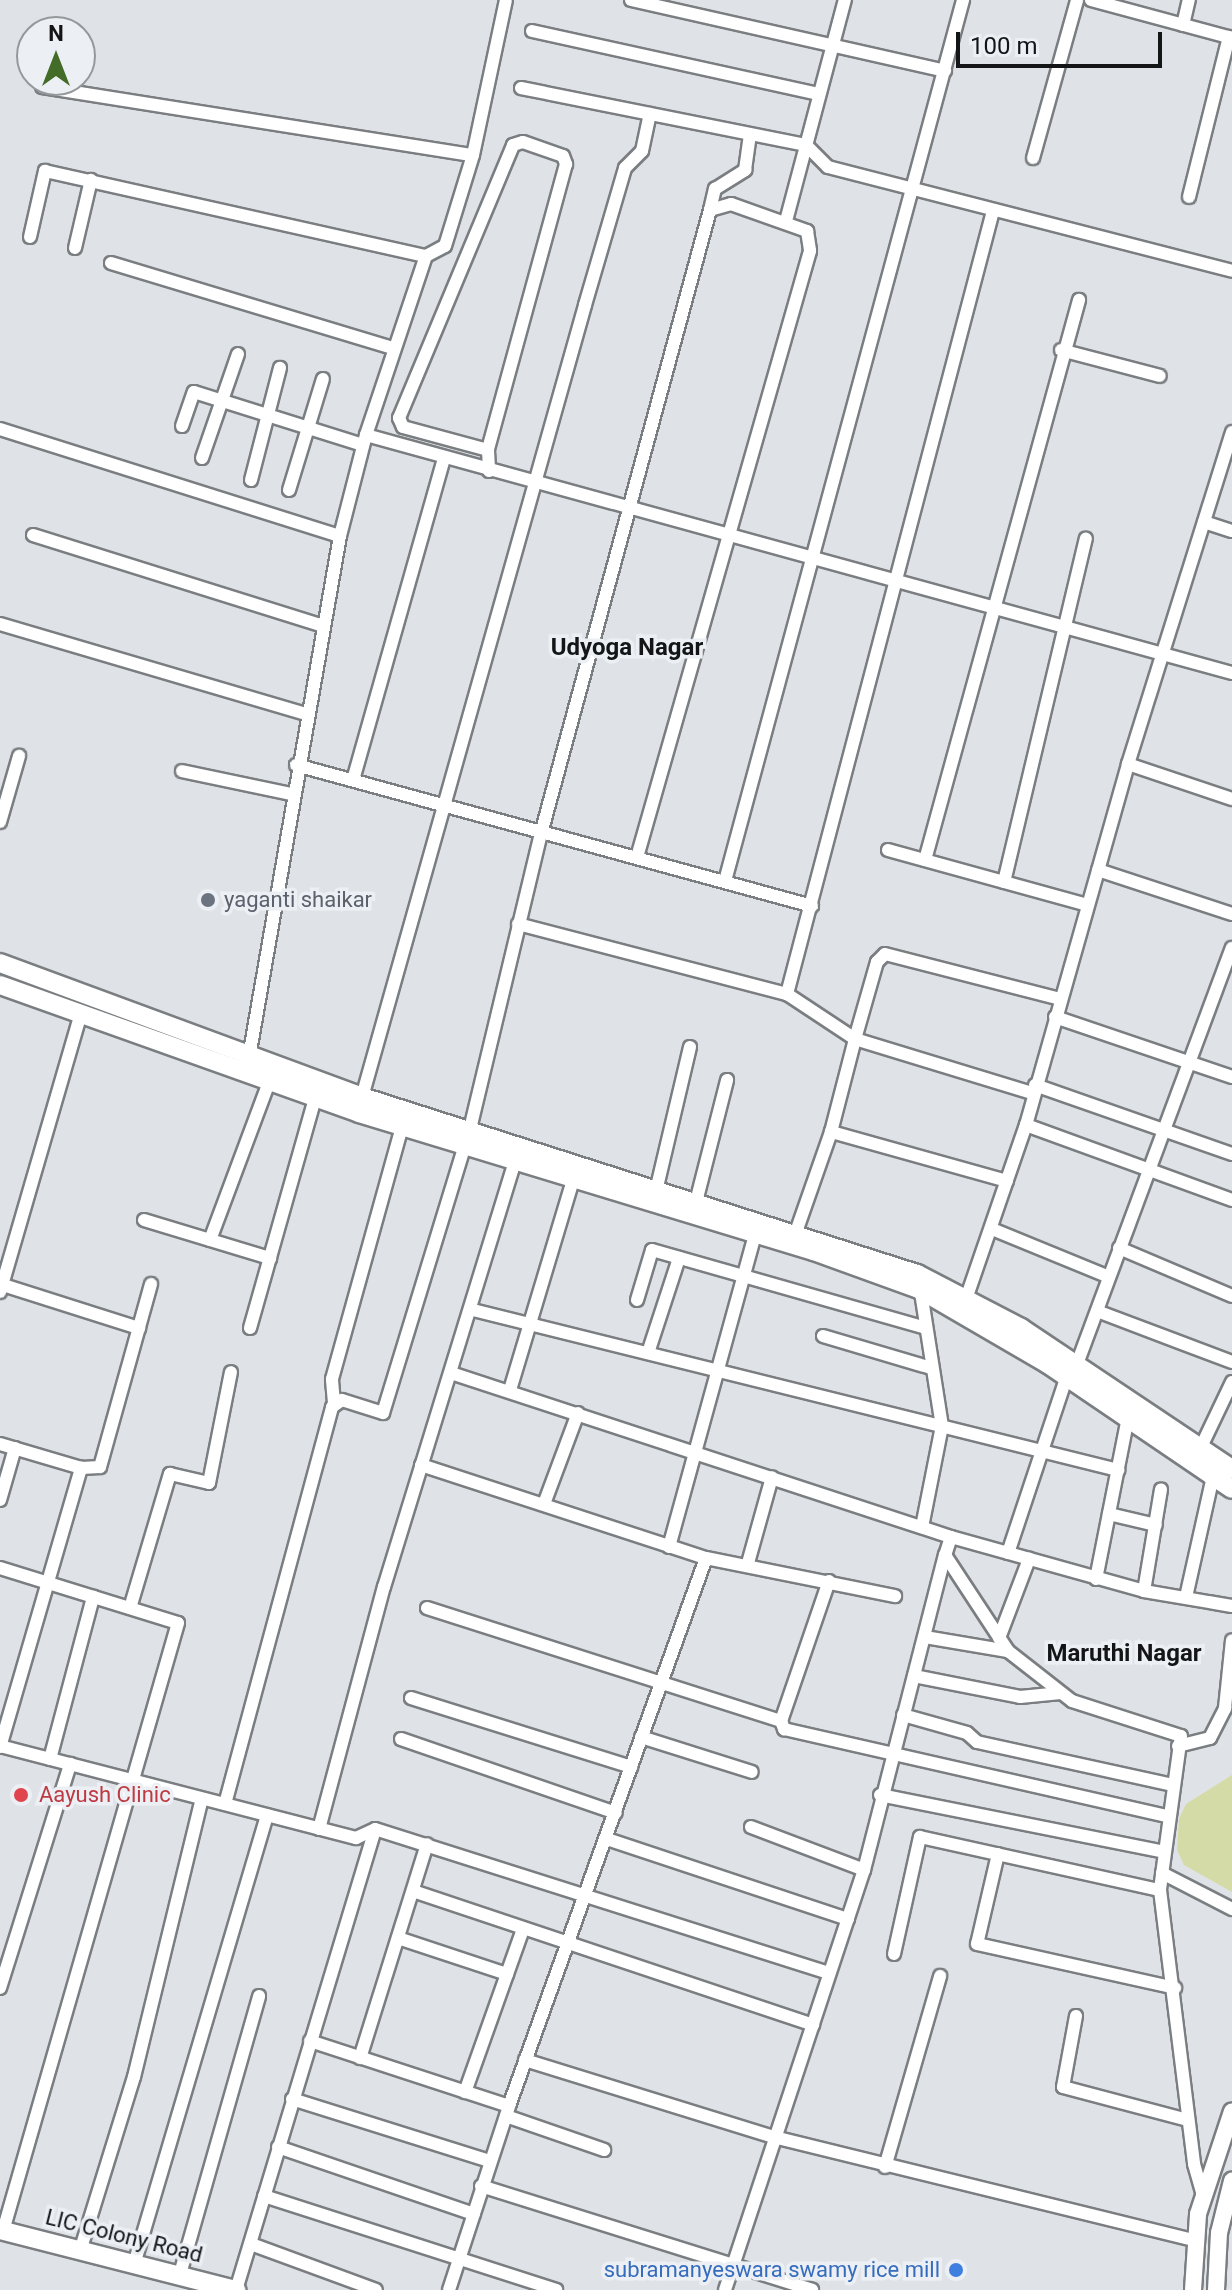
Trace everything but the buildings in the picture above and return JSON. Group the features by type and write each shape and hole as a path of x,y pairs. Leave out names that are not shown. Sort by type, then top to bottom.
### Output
{"main road":[{"path":"0,963 248,1065 269,1082 315,1098 402,1126 467,1137 515,1161 573,1180 967,1296 1072,1370 1128,1417 1232,1489"},
{"path":"0,985 81,1014 362,1097 467,1137 796,1232 921,1283 1201,1447 1232,1469"},
{"name":"LIC Colony Road","path":"2,2230 135,2261 236,2290"}],"street":[{"path":"30,237 45,171 426,256 445,246 473,155 506,0"},
{"path":"786,221 845,0"},
{"path":"725,881 916,189 963,0"},
{"path":"1033,158 1077,0"},
{"path":"1094,0 1230,37 1189,197"},
{"path":"1183,25 1189,0"},
{"path":"638,1 945,71"},
{"path":"532,31 819,94"},
{"path":"521,88 806,145 828,167 1232,271"},
{"path":"96,96 473,155"},
{"path":"362,1097 625,168 642,151 650,114"},
{"path":"334,1403 342,1400 383,1413 467,1137 542,830 633,511 715,189 745,170 750,134"},
{"path":"488,450 403,427 399,418 513,145 523,142 563,156 566,164 488,450 489,471"},
{"path":"75,248 91,180"},
{"path":"637,857 726,536 810,251 807,231 786,221 731,204 710,210"},
{"path":"787,994 899,583 993,211"},
{"path":"248,1065 320,625 364,440 426,256"},
{"path":"111,263 393,348"},
{"path":"925,860 1061,350 1079,300"},
{"path":"1061,350 1160,376"},
{"path":"202,458 238,354"},
{"path":"251,480 280,368"},
{"path":"289,490 323,379"},
{"path":"182,426 194,392 309,430 444,459 1232,673"},
{"path":"0,429 340,536"},
{"path":"967,1296 1026,1125 1033,1089 1128,764 1232,432"},
{"path":"353,780 444,459"},
{"path":"1204,522 1232,531"},
{"path":"33,535 320,625"},
{"path":"1004,882 1086,539"},
{"path":"0,624 305,714"},
{"path":"0,822 19,756"},
{"path":"1128,764 1232,799"},
{"path":"296,765 812,906"},
{"path":"182,771 291,794"},
{"path":"888,850 1088,905"},
{"path":"1098,870 1232,914"},
{"path":"518,924 787,994 855,1039 1165,1128 1232,1154"},
{"path":"1008,1553 1072,1370 1227,976 1232,948"},
{"path":"796,1232 831,1132 877,962 885,954 1060,999"},
{"path":"81,1014 1,1287 139,1328"},
{"path":"1055,1017 1232,1077"},
{"path":"656,1191 690,1047"},
{"path":"696,1202 727,1080"},
{"path":"210,1240 269,1082"},
{"path":"250,1328 315,1098"},
{"path":"1026,1125 1232,1200"},
{"path":"225,1804 334,1403 332,1379 402,1126"},
{"path":"831,1132 1007,1181"},
{"path":"319,1829 421,1465 473,1310 515,1161"},
{"path":"510,1390 573,1180"},
{"path":"144,1220 270,1258"},
{"path":"992,1229 1109,1277"},
{"path":"669,1547 755,1234"},
{"path":"1119,1248 1232,1296"},
{"path":"637,1300 647,1254 652,1250 925,1328"},
{"path":"648,1353 679,1258"},
{"path":"921,1283 925,1328 942,1426 922,1527"},
{"path":"0,1444 81,1468 100,1467 151,1284"},
{"path":"473,1310 1118,1470"},
{"path":"1097,1311 1232,1362"},
{"path":"823,1336 931,1368"},
{"path":"130,1608 170,1474 209,1483 231,1372"},
{"path":"451,1373 951,1537 1144,1591 1232,1606"},
{"path":"1201,1447 1232,1382"},
{"path":"544,1504 578,1413"},
{"path":"1096,1579 1128,1417"},
{"path":"0,1500 15,1448"},
{"path":"421,1465 706,1558 748,1563 895,1596"},
{"path":"81,1468 44,1581 3,1722 0,1746 356,1838 375,1829 586,1893 829,1973"},
{"path":"1186,1597 1213,1476"},
{"path":"748,1563 772,1477"},
{"path":"1144,1591 1161,1489"},
{"path":"1109,1514 1156,1525"},
{"path":"725,2290 864,1870 890,1755 951,1537"},
{"path":"945,1555 1008,1651 1061,1693 1072,1701 1181,1736 1160,1890 1175,1988 1188,2120 1203,2196"},
{"path":"449,2290 462,2259 481,2186 507,2111 641,1737 663,1687 706,1558"},
{"path":"999,1638 1029,1559"},
{"path":"0,1568 178,1623 2,2230"},
{"path":"829,1581 781,1721 784,1729 1168,1816"},
{"path":"50,1759 93,1597"},
{"path":"427,1608 663,1687 781,1721"},
{"path":"925,1637 1008,1651"},
{"path":"1178,1746 1210,1738 1225,1708 1232,1640"},
{"path":"914,1676 1020,1697 1061,1693"},
{"path":"411,1698 631,1767"},
{"path":"903,1715 967,1733 977,1742 1172,1785"},
{"path":"641,1737 752,1772"},
{"path":"401,1739 616,1813"},
{"path":"0,1988 70,1764"},
{"path":"880,1795 1164,1852"},
{"path":"81,2248 134,2077 202,1799"},
{"path":"135,2261 267,1815"},
{"path":"751,1827 864,1870"},
{"path":"236,2290 375,1829"},
{"path":"894,1954 920,1837 1160,1890"},
{"path":"607,1839 848,1919"},
{"path":"360,2058 427,1844"},
{"path":"998,1854 977,1944 1175,1988"},
{"path":"1162,1873 1232,1909"},
{"path":"413,1891 813,2025"},
{"path":"465,2092 523,1929"},
{"path":"398,1938 507,1974"},
{"path":"885,2167 940,1976"},
{"path":"180,2274 259,1996"},
{"path":"1076,2016 1063,2087 1188,2120"},
{"path":"310,2041 465,2092 604,2150"},
{"path":"525,2060 774,2137 885,2167 1194,2240"},
{"path":"292,2099 490,2161"},
{"path":"1193,2290 1194,2240 1203,2196 1232,2111"},
{"path":"278,2147 474,2214"},
{"path":"1216,2290 1219,2233 1232,2181"},
{"path":"481,2186 812,2290"},
{"path":"264,2196 556,2290"},
{"path":"251,2244 376,2290"}],"green space":[{"path":"1232,1775 1232,1892 1184,1865 1177,1850 1179,1819 1186,1804"}],"place":[{"name":"yaganti shaikar","path":"208,900"},
{"name":"Aayush Clinic","path":"21,1795"},
{"name":"subramanyeswara swamy rice mill","path":"956,2270"}],"district":[{"name":"Udyoga Nagar","path":"627,648"},
{"name":"Maruthi Nagar","path":"1124,1654"}]}
